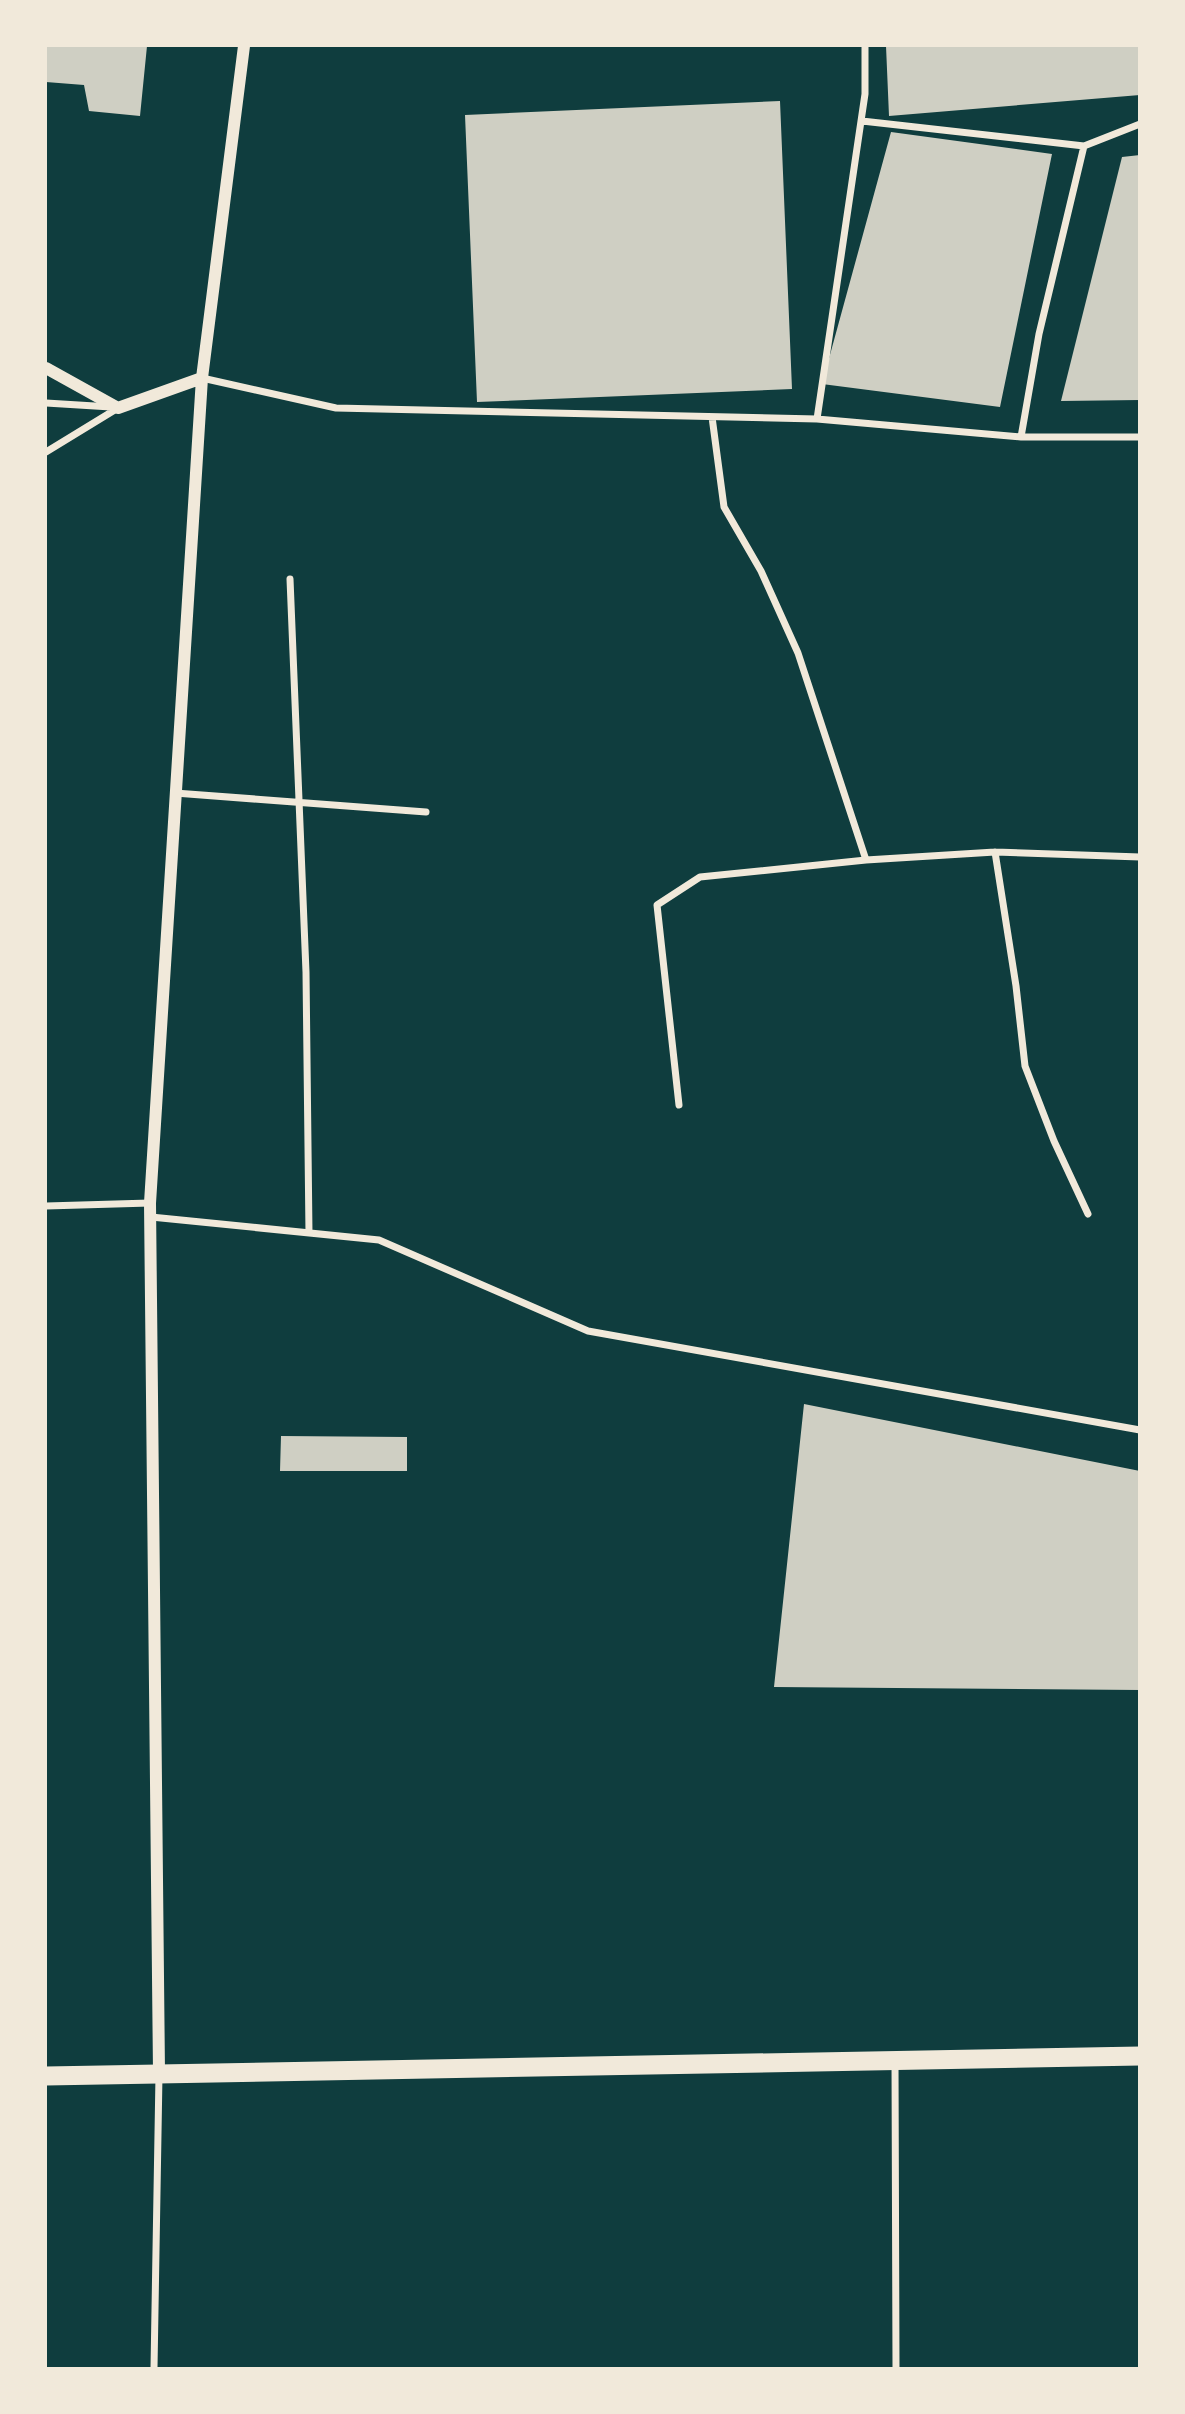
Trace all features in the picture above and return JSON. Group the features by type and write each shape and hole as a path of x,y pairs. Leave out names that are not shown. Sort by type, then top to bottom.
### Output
{"highway":[{"path":"46,2076 1139,2056"}],"street":[{"path":"154,2368 159,2073 150,1203 202,378 244,46"},
{"path":"817,419 862,121 865,46"},
{"path":"862,121 1084,146 1139,124"},
{"path":"1021,437 1039,334 1084,146"},
{"path":"46,369 118,408"},
{"path":"46,452 118,408 202,378 335,408 817,419 1021,437 1139,437"},
{"path":"46,403 118,408"},
{"path":"712,417 724,507 761,571 798,653 866,860"},
{"path":"290,579 306,972 309,1233"},
{"path":"175,793 426,812"},
{"path":"995,852 1016,986 1025,1066 1054,1140 1088,1214"},
{"path":"680,1105 657,905 700,877 866,860 995,852 1139,858"},
{"path":"46,1206 150,1203"},
{"path":"151,1217 379,1240 588,1331 1139,1430"},
{"path":"895,2060 896,2368"}],"building":[{"path":"46,46 147,46 140,116 89,111 84,85 46,82"},
{"path":"886,46 1140,46 1140,95 889,116"},
{"path":"780,101 792,389 477,402 465,115"},
{"path":"891,132 1052,154 1000,407 822,384"},
{"path":"1140,155 1140,400 1061,401 1122,157"},
{"path":"804,1404 1140,1471 1140,1690 774,1687"},
{"path":"281,1436 407,1437 407,1471 280,1471"}]}
